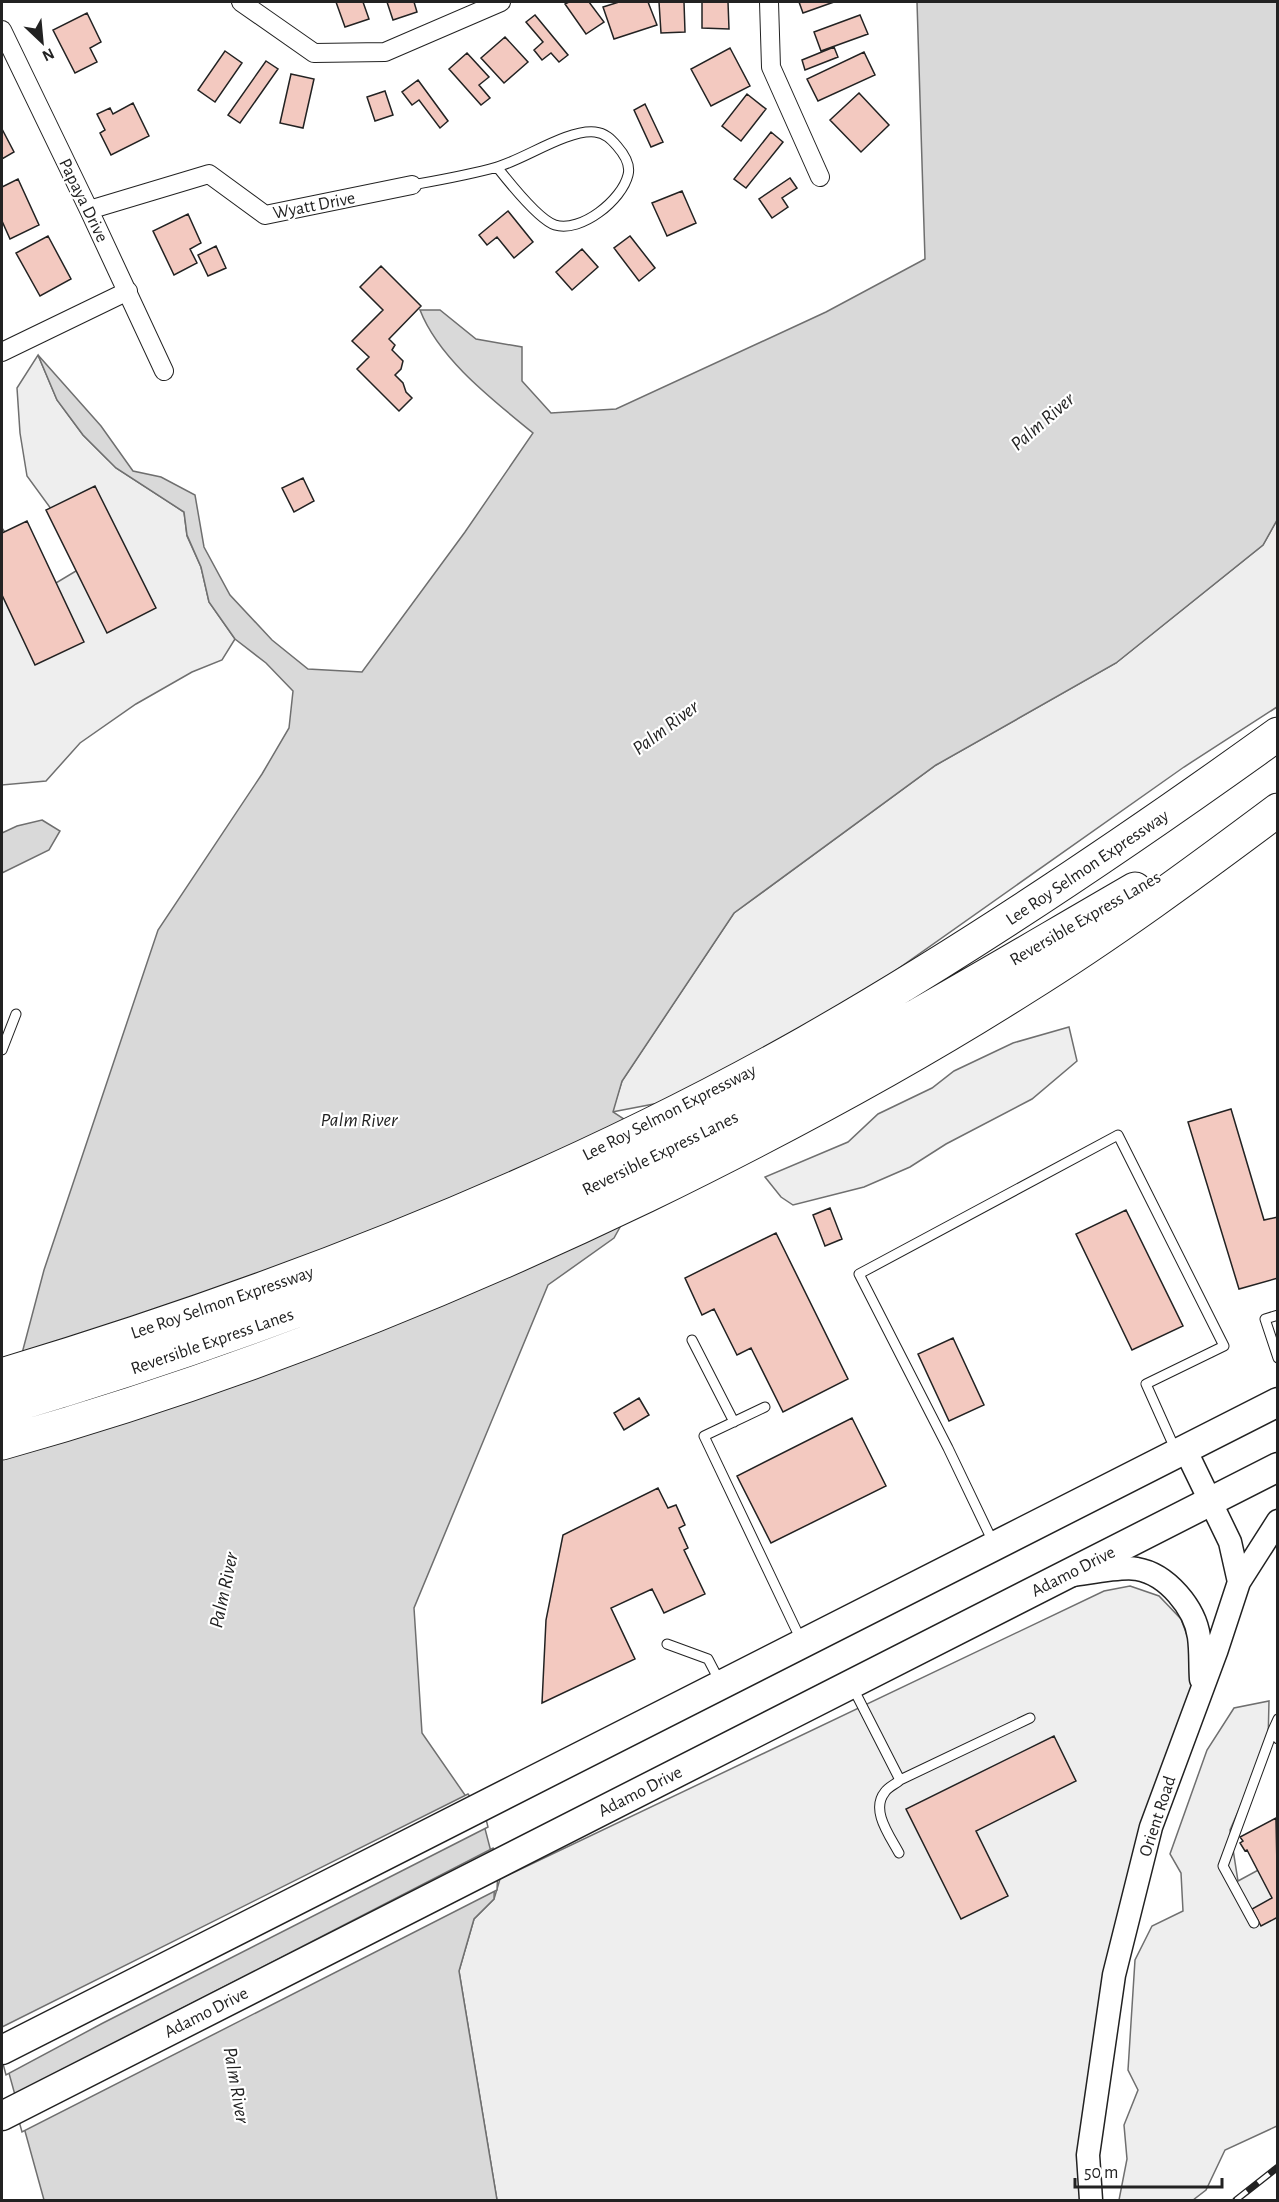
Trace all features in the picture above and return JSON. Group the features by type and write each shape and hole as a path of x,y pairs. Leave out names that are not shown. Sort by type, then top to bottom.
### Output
{"highway":[{"name":"Lee Roy Selmon Expressway","path":"2,1375 109,1342 323,1267 533,1179 662,1118 804,1043 996,928 1093,865 1278,734"},
{"path":"2,1443 105,1413 331,1335 521,1255 717,1162 848,1092 1025,988 1096,940 1278,809"},
{"name":"Reversible Express Lanes","path":"2,1409 154,1362 266,1323 442,1253 596,1185 716,1126 855,1050 1278,809"}],"main road":[{"path":"2,2050 1278,1402"},
{"name":"Adamo Drive","path":"2,2116 1278,1467"}],"street":[{"path":"241,2 314,53 326,53 385,52 501,2"},
{"path":"769,2 771,67 820,177"},
{"name":"Papaya Drive","path":"2,30 128,291 164,371"},
{"name":"Wyatt Drive","path":"89,210 209,174 265,215 412,185"},
{"path":"2,352 128,291"},
{"path":"1181,1451 1212,1500 1230,1542 1239,1582"},
{"name":"Orient Road","path":"1091,2200 1088,2155 1114,1975 1151,1827 1239,1582 1278,1521"},
{"path":"1065,1575 1136,1568 1158,1576 1175,1589 1188,1608 1199,1635 1202,1690"}],"lane":[{"path":"412,185 497,167 572,136 596,132 609,136 621,150 627,161 628,175 616,196 602,210 583,223 570,226 554,225 542,216 497,167"},
{"path":"2,1050 16,1014"},
{"path":"995,1546 859,1274 1118,1135 1224,1346 1146,1384 1181,1451"},
{"path":"1278,1315 1265,1319 1278,1358"},
{"path":"692,1340 734,1422"},
{"path":"765,1407 704,1436 802,1642"},
{"path":"667,1644 708,1659 722,1684"},
{"path":"851,1684 900,1780"},
{"path":"899,1853 882,1820 879,1808 884,1792 900,1780 1030,1718"},
{"path":"1254,1923 1223,1866 1275,1734 1278,1719"}],"shaded area":[{"path":"38,355 57,400 83,435 116,468 184,512 187,536 201,567 209,602 235,639 222,660 192,672 136,704 80,743 46,781 2,785 2,528 46,589 76,571 76,543 27,476 20,433 17,388"},
{"path":"1277,520 1277,707 1184,767 892,973 748,1060 659,1103 612,1112 622,1081 734,913 936,765 1116,663 1263,545"},
{"path":"1069,1027 1077,1061 1032,1099 946,1144 910,1167 864,1187 793,1205 781,1197 765,1177 848,1142 878,1114 932,1088 954,1071 1013,1043"},
{"path":"1130,1586 1159,1596 1181,1619 1198,1665 1128,1906 1080,2200 497,2200 459,1971 474,1919 494,1899 500,1879 1104,1591"},
{"path":"1269,1701 1268,1743 1230,1830 1238,1881 1277,1860 1277,2126 1225,2150 1206,2190 1193,2200 1119,2200 1127,2159 1124,2125 1138,2090 1128,2070 1135,1960 1152,1926 1183,1911 1181,1873 1170,1854 1207,1750 1234,1708"}],"water":[{"name":"Palm River","path":"917,2 1277,2 1277,520 1263,545 1116,663 936,765 734,913 622,1081 613,1112 653,1138 641,1189 614,1238 548,1285 414,1608 422,1733 483,1821 495,1867 494,1899 474,1919 459,1971 497,2200 44,2200 2,2048 2,1429 44,1270 158,930 262,774 289,728 293,691 266,663 235,639 209,602 201,567 187,535 184,512 116,468 83,435 57,400 38,355 101,426 133,471 161,477 195,495 204,547 230,595 272,640 308,669 362,672 465,532 533,433 469,378 454,362 440,345 420,310 440,310 476,339 522,347 522,381 551,413 616,409 826,312 925,259"},
{"path":"42,820 60,831 49,850 2,873 2,833 17,826"}],"pier":[{"path":"468,1794 486,1819 488,1827 103,2023 6,2075 2,2060 2,2027"},
{"path":"493,1848 498,1867 497,1890 22,2132 12,2096"}],"building":[{"path":"336,2 363,2 369,19 345,27"},
{"path":"387,2 414,2 417,12 393,20"},
{"path":"589,2 604,22 586,34 565,4"},
{"path":"619,2 648,2 657,25 614,39 603,7"},
{"path":"659,2 684,2 685,32 661,33"},
{"path":"702,2 728,2 729,29 702,28"},
{"path":"799,2 834,2 803,13"},
{"path":"87,13 101,42 90,48 97,62 75,73 53,30"},
{"path":"535,15 568,55 559,62 551,53 542,60 534,50 543,42 526,22"},
{"path":"860,15 868,34 821,51 814,32"},
{"path":"505,37 528,62 504,83 481,58"},
{"path":"834,47 838,57 805,70 802,60"},
{"path":"730,48 750,86 711,106 691,69"},
{"path":"225,51 242,63 215,102 198,90"},
{"path":"864,52 875,75 818,101 807,79"},
{"path":"467,53 489,77 479,85 490,98 481,105 449,69"},
{"path":"266,61 278,69 240,123 228,115"},
{"path":"291,74 314,79 303,128 280,123"},
{"path":"418,80 448,121 440,128 419,100 412,105 402,92"},
{"path":"385,91 393,115 375,121 367,97"},
{"path":"859,93 889,125 861,152 830,120"},
{"path":"747,94 766,109 741,141 722,126"},
{"path":"133,103 149,136 111,155 100,133 105,130 97,114 110,108 113,114"},
{"path":"645,104 663,142 651,147 634,110"},
{"path":"2,129 14,152 2,159"},
{"path":"771,132 783,142 746,188 734,179"},
{"path":"790,178 797,188 782,198 788,207 772,218 759,199"},
{"path":"18,179 39,225 10,239 2,221 2,187"},
{"path":"682,191 696,223 667,236 652,203"},
{"path":"508,211 533,242 514,258 497,237 487,245 479,235"},
{"path":"188,214 201,243 190,249 197,263 174,275 153,231"},
{"path":"48,236 71,279 40,296 16,253"},
{"path":"630,236 655,268 639,281 614,248"},
{"path":"216,246 226,268 208,276 198,255"},
{"path":"582,249 598,267 572,290 556,272"},
{"path":"381,266 421,306 389,339 395,345 392,350 403,361 401,369 395,375 412,398 399,411 357,369 369,357 352,341 383,310 360,287"},
{"path":"303,478 314,501 294,512 282,488"},
{"path":"95,486 156,608 107,633 46,510"},
{"path":"27,521 84,642 35,665 2,595 2,533"},
{"path":"1231,1109 1264,1220 1278,1217 1278,1278 1239,1289 1188,1122"},
{"path":"830,1208 842,1239 825,1246 813,1215"},
{"path":"1126,1210 1183,1326 1132,1350 1076,1234"},
{"path":"776,1233 848,1379 783,1412 751,1348 737,1355 714,1309 702,1315 685,1278"},
{"path":"953,1338 984,1405 949,1421 918,1354"},
{"path":"639,1398 649,1415 624,1430 614,1413"},
{"path":"852,1418 886,1486 771,1543 737,1476"},
{"path":"658,1488 668,1508 676,1505 685,1525 679,1528 688,1548 684,1550 705,1594 664,1613 652,1589 611,1608 635,1659 542,1703 546,1620 563,1535"},
{"path":"1054,1736 1076,1781 976,1831 1008,1896 961,1919 906,1809"},
{"path":"1276,1818 1278,1917 1261,1926 1252,1909 1272,1898 1247,1850 1245,1851 1240,1843 1243,1841 1240,1837"}],"railway":[{"path":"1236,2200 1278,2167"}]}
